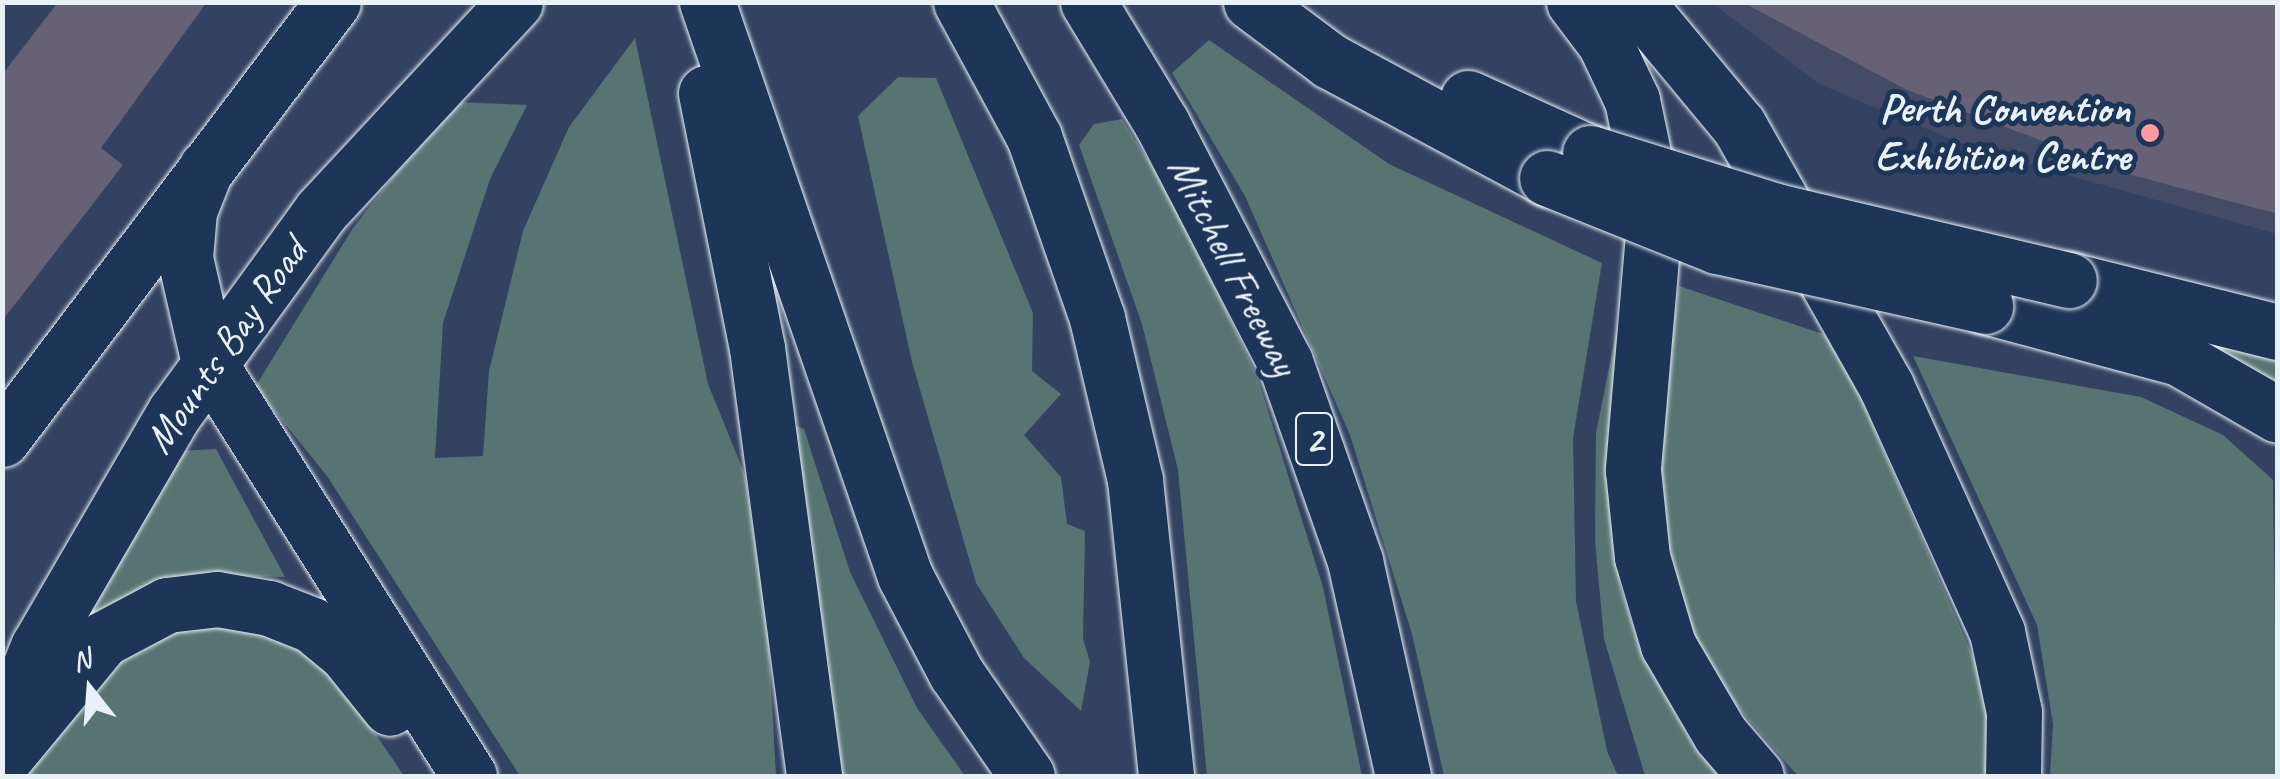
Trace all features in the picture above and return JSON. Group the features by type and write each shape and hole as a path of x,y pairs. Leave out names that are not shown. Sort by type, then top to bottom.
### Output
{"main road":[{"path":"2,438 333,2"},
{"name":"Mounts Bay Road","path":"2,735 38,647 210,364 321,211 516,2"},
{"path":"688,2 756,348 814,776"},
{"path":"707,2 810,312 905,576 956,673 1027,776"},
{"path":"961,2 1034,137 1096,318 1135,480 1157,643 1166,776"},
{"name":"Mitchell Freeway","path":"1088,2 1171,140 1284,362 1355,561 1404,776"},
{"path":"1251,2 1330,62 1567,157 1985,306 2065,301 2179,358 2278,415"},
{"path":"1312,2 1366,44 1567,157 1776,211 2065,301 2278,332"},
{"path":"1574,2 1605,42 1632,100 1654,212 1632,470 1642,556 1668,645 1720,734 1756,776"},
{"path":"1636,2 1739,126 1886,386 1997,632 2014,712 2013,776"},
{"path":"206,168 190,211 185,258 210,364 469,776"},
{"path":"2,761 102,638 167,605 217,599 269,608 312,625 346,653 445,776"}],"shaded area":[{"name":"Perth Convention Exhibition Centre","path":"1712,3 2277,3 2277,234 1975,149 1819,84"}],"green space":[{"path":"635,38 708,384 745,475 768,632 776,776 520,776 327,476 255,387 353,228 456,102 527,105 490,179 443,323 435,458 483,456 489,371 523,231 569,127"},
{"path":"1209,40 1389,164 1602,263 1573,438 1576,601 1607,751 1618,776 1444,776 1412,634 1350,435 1245,196 1172,73"},
{"path":"898,77 936,78 1033,313 1032,371 1061,394 1024,435 1061,477 1067,524 1085,531 1083,639 1090,662 1081,711 1024,658 976,583 912,362 858,116"},
{"path":"1122,119 1175,203 1257,376 1323,587 1362,776 1207,776 1178,470 1142,324 1079,145 1094,124"},
{"path":"1679,286 1835,338 1977,666 1996,757 1992,776 1798,776 1719,686 1692,635 1660,510 1657,444"},
{"path":"1619,318 1607,470 1620,586 1642,653 1691,741 1719,776 1645,776 1604,639 1595,541 1596,433"},
{"path":"2187,329 2277,359 2277,384 2206,343"},
{"path":"1913,356 2141,397 2223,435 2273,480 2277,776 2050,776 2053,724 2037,625"},
{"path":"786,422 804,429 850,572 917,708 965,776 832,776"},
{"path":"216,449 285,577 213,576 64,654 181,451"},
{"path":"186,627 245,627 290,642 342,684 404,776 15,776 138,642"}],"building":[{"path":"58,2 207,2 101,148 123,165 2,321 2,75"},
{"name":"Perth Convention Exhibition Centre","path":"1742,2 2278,2 2278,214 2139,177 1907,90"}],"place":[{"name":"Perth Convention Exhibition Centre","path":"2150,133"}]}
